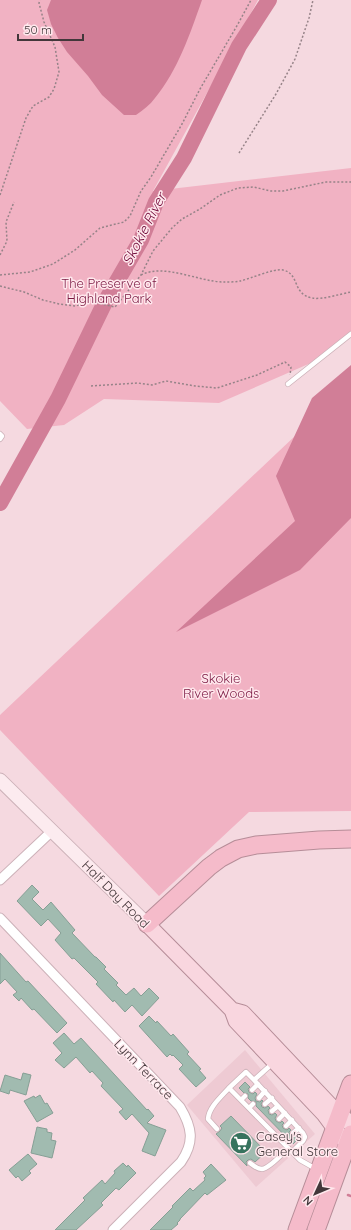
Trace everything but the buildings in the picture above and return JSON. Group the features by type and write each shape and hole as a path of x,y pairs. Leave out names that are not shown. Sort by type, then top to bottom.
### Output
{"highway":[{"path":"147,924 209,867 221,858 238,850 256,845 351,839"},
{"path":"297,1230 319,1170 342,1122 351,1084"},
{"path":"316,1230 350,1142"}],"main road":[{"name":"Half Day Road","path":"0,780 147,924 232,1010 236,1021 324,1114 342,1122"},
{"name":"Half Day Road","path":"232,1010 243,1013 342,1122 350,1142"}],"street":[{"path":"0,880 52,830"},
{"name":"Lynn Terrace","path":"0,918 180,1107 188,1119 191,1130 190,1145 186,1156 113,1230"}],"lane":[{"path":"288,384 351,334"},
{"path":"0,434 2,436 0,439"},
{"path":"254,1080 274,1062"},
{"path":"217,1129 208,1119 211,1109 229,1088 246,1072 272,1098 303,1133 305,1137 303,1141 292,1152"},
{"path":"252,1090 258,1084"},
{"path":"229,1088 262,1121 271,1127 276,1136 285,1141 288,1148 300,1160 319,1170"},
{"path":"259,1098 265,1092"},
{"path":"241,1100 246,1096"},
{"path":"265,1104 272,1098"},
{"path":"249,1108 253,1104"},
{"path":"272,1112 278,1106"},
{"path":"255,1114 259,1110"},
{"path":"279,1118 285,1113"},
{"path":"262,1121 266,1117"},
{"path":"286,1126 292,1120"},
{"path":"293,1133 299,1128"},
{"path":"276,1136 280,1132"},
{"path":"250,1163 256,1168 263,1169 269,1166 288,1148"}],"path":[{"path":"0,195 26,118 33,106 49,98 54,89 59,72 55,48 44,22 40,0"},
{"path":"0,275 30,272 53,264 75,250 100,228 124,222 130,216 141,191 178,131 200,89 251,0"},
{"path":"239,153 276,94 282,80 295,59 309,18 313,0"},
{"path":"0,286 24,292 43,300 59,304 76,306 89,301 115,307 141,275 153,251 172,228 182,219 220,195 238,188 254,187 270,191 283,191 326,182 351,182"},
{"path":"0,255 7,241 6,222 14,202"},
{"path":"141,275 148,272 168,272 223,282 238,282 282,270 290,272 294,278 296,287 302,294 312,298 321,298 351,292"},
{"path":"90,386 138,383 152,385 166,381 216,388 257,375 285,362 291,367 288,384"}],"shaded area":[{"path":"51,0 202,0 183,51 163,87 151,103 136,115 124,115 102,95 67,52 58,38 51,24 47,10"},
{"path":"351,365 351,518 300,570 176,632 295,521 276,476 312,398"},
{"path":"245,1050 315,1134 256,1187 187,1105"}],"green space":[{"name":"The Preserve of Highland Park","path":"0,0 258,0 153,191 351,168 351,337 320,359 219,403 104,399 64,425 27,429 0,401"},
{"name":"Skokie River Woods","path":"351,383 351,811 249,812 159,896 0,730 0,715"}],"waterway":[{"name":"Skokie River","path":"0,503 58,399 105,302 141,240 156,202 184,158 239,46 269,0"}],"place":[{"name":"Casey's General Store","path":"241,1143"}]}
